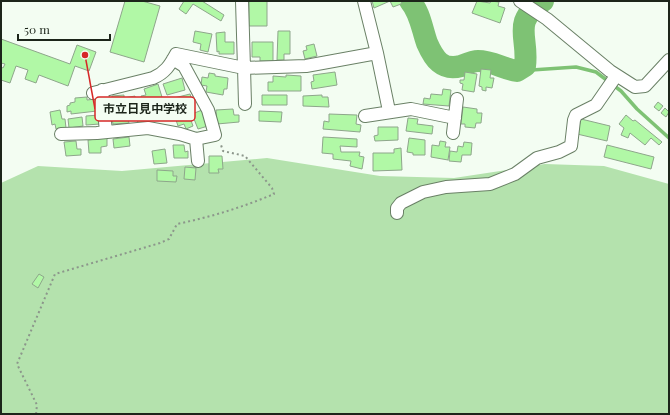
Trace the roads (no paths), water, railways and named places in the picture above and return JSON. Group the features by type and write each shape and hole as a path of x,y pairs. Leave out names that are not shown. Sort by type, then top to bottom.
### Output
{"street":[{"path":"242,1 246,104"},
{"path":"364,1 389,111"},
{"path":"523,3 538,13 613,81 639,88 645,86 669,60"},
{"path":"106,132 98,92 153,78 162,74 176,54 244,68 306,66 377,53"},
{"path":"61,134 148,128 180,134 196,139 216,135 208,110 184,66 173,59"},
{"path":"397,213 397,208 401,203 423,192 446,187 490,184 515,174 537,158 549,153 559,152 571,146 576,115 596,105 613,81"},
{"path":"453,133 457,99"},
{"path":"365,116 389,111 411,109 455,118"},
{"path":"196,139 198,160"}],"waterway":[{"path":"410,1 418,15 430,49 436,59 444,65 454,67 483,61 517,71 525,66 526,55 524,23 527,16 533,9 543,1"},
{"path":"517,71 576,67 596,72 621,91 637,109 669,138"}],"place":[{"name":"市立日見中学校","path":"85,55"}]}
